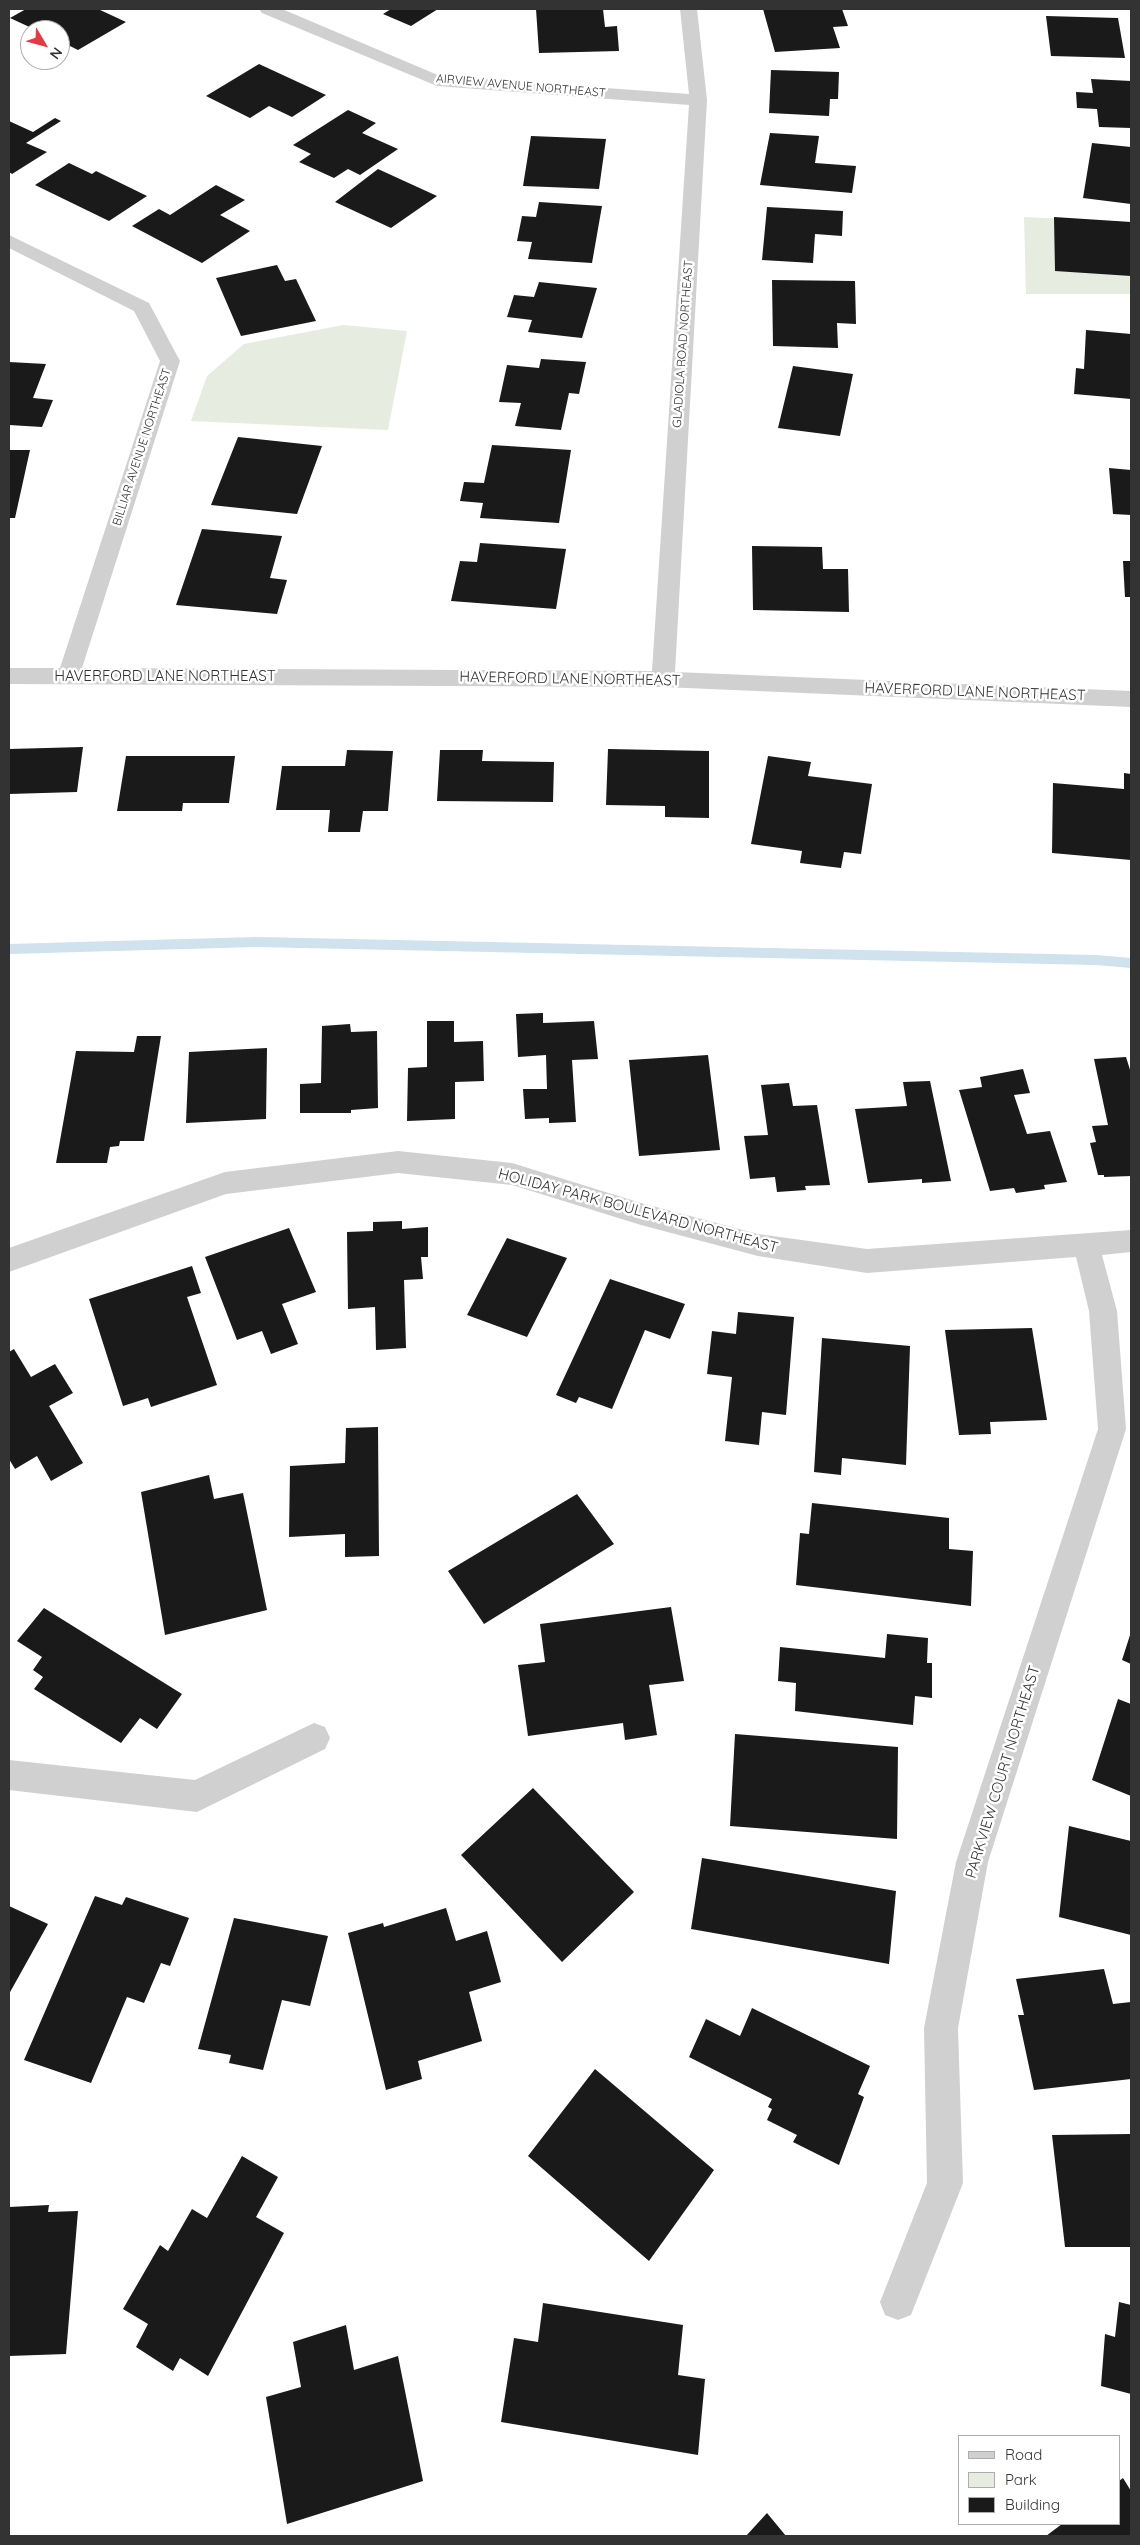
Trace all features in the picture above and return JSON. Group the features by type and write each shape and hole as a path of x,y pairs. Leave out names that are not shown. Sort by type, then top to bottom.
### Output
{"street":[{"name":"AIRVIEW AVENUE NORTHEAST","path":"268,9 437,81 698,100"},
{"name":"GLADIOLA ROAD NORTHEAST","path":"663,679 698,100 689,9"},
{"name":"BILLIAR AVENUE NORTHEAST","path":"9,240 142,307 170,361 69,675"},
{"name":"HAVERFORD LANE NORTHEAST","path":"9,676 663,679 1131,699"},
{"name":"HOLIDAY PARK BOULEVARD NORTHEAST","path":"9,1262 24,1254 225,1183 398,1162 512,1174 641,1214 758,1245 867,1261 1131,1241"},
{"name":"PARKVIEW COURT NORTHEAST","path":"898,2302 946,2183 941,2028 972,1862 1112,1429 1103,1311 1086,1244"},
{"path":"9,1774 197,1796 314,1738"}],"green space":[{"path":"1024,217 1131,222 1131,294 1026,294"},
{"path":"343,325 407,331 388,430 191,421 207,376 244,344"}],"building":[{"path":"26,9 98,9 126,22 78,50 70,46 70,20 20,20 20,23 10,18"},
{"path":"391,9 438,9 411,26 383,14"},
{"path":"536,9 603,9 605,27 617,26 619,51 539,53"},
{"path":"763,9 842,9 848,26 833,27 840,48 775,52"},
{"path":"1046,16 1118,18 1125,58 1051,56"},
{"path":"259,64 326,95 292,117 269,106 250,118 206,96"},
{"path":"771,70 839,72 838,99 830,99 829,116 769,113"},
{"path":"1091,79 1131,81 1131,128 1099,127 1097,109 1077,108 1076,92 1093,93"},
{"path":"348,110 376,123 362,133 398,149 360,175 348,169 334,178 299,162 311,154 293,145"},
{"path":"55,118 61,121 26,143 47,152 12,174 9,172 9,121 33,132"},
{"path":"770,133 819,136 815,163 856,166 852,193 760,185"},
{"path":"531,136 606,139 599,189 523,186"},
{"path":"1092,143 1131,147 1131,204 1083,198"},
{"path":"69,163 92,174 96,171 147,196 109,221 35,185"},
{"path":"378,169 437,196 391,228 335,202"},
{"path":"216,185 245,200 220,215 250,231 202,263 132,226 159,209 170,215"},
{"path":"539,202 602,206 592,263 528,259 532,242 517,241 522,216 536,217"},
{"path":"767,207 843,211 842,236 815,234 813,263 762,260"},
{"path":"1054,217 1131,222 1131,276 1055,271"},
{"path":"277,265 285,281 296,279 316,321 241,336 216,278"},
{"path":"772,280 855,281 856,324 837,323 838,348 773,346"},
{"path":"539,282 597,288 582,338 528,332 532,320 507,317 514,295 534,297"},
{"path":"1086,330 1131,334 1131,399 1074,394 1076,368 1084,369"},
{"path":"541,359 586,362 579,394 569,393 561,430 515,426 521,403 499,402 507,365 539,368"},
{"path":"9,362 46,364 33,398 53,400 42,427 9,425"},
{"path":"793,366 853,374 840,436 778,428"},
{"path":"238,437 322,446 297,514 211,505"},
{"path":"492,445 571,450 559,523 480,518 483,503 460,501 464,482 484,483"},
{"path":"9,450 30,450 15,518 9,518"},
{"path":"1109,468 1131,470 1131,515 1113,514"},
{"path":"202,529 282,536 270,578 287,580 277,614 176,605"},
{"path":"480,543 566,549 556,609 451,601 460,561 477,562"},
{"path":"752,546 822,547 823,569 848,569 849,612 753,610"},
{"path":"1123,561 1131,561 1131,597 1125,597"},
{"path":"83,747 77,792 9,794 9,749"},
{"path":"608,749 709,751 709,818 665,817 665,806 606,805"},
{"path":"347,750 393,751 388,811 363,811 360,832 328,832 330,810 276,810 282,766 345,766"},
{"path":"440,750 483,750 482,761 554,762 553,802 437,801"},
{"path":"126,756 235,756 229,803 183,803 182,811 117,811"},
{"path":"768,756 811,762 808,776 872,784 861,854 844,852 841,868 800,863 802,851 751,844"},
{"path":"1124,773 1131,774 1131,860 1052,853 1053,783 1124,789"},
{"path":"543,1013 543,1023 594,1021 598,1059 572,1060 576,1122 549,1123 549,1118 525,1119 523,1089 547,1089 546,1055 518,1057 516,1014"},
{"path":"427,1021 454,1021 454,1042 483,1041 484,1081 455,1082 455,1119 407,1121 408,1068 427,1067"},
{"path":"350,1024 351,1032 377,1031 378,1108 351,1110 351,1113 300,1113 300,1084 321,1083 322,1026"},
{"path":"137,1036 161,1036 144,1141 120,1141 119,1146 110,1147 107,1163 56,1163 76,1051 134,1052"},
{"path":"267,1048 266,1119 186,1123 189,1052"},
{"path":"708,1055 720,1150 639,1156 629,1060"},
{"path":"1126,1057 1131,1073 1131,1176 1104,1177 1104,1175 1098,1175 1090,1143 1096,1142 1092,1126 1108,1125 1094,1059"},
{"path":"1023,1069 1030,1093 1014,1095 1027,1134 1050,1131 1067,1182 1044,1185 1045,1189 1016,1193 1014,1188 990,1191 959,1090 982,1087 980,1077"},
{"path":"930,1081 951,1181 922,1183 922,1179 868,1183 855,1109 907,1106 903,1082"},
{"path":"789,1083 793,1106 817,1105 830,1185 805,1186 806,1190 777,1192 775,1177 750,1179 744,1136 768,1135 761,1085"},
{"path":"402,1221 402,1229 428,1227 428,1257 421,1257 423,1279 404,1280 406,1348 376,1350 375,1307 348,1309 347,1232 373,1231 373,1222"},
{"path":"289,1228 316,1292 282,1304 298,1344 271,1354 262,1331 237,1340 205,1257"},
{"path":"507,1238 567,1258 527,1337 467,1315"},
{"path":"192,1266 201,1293 187,1297 217,1385 151,1407 148,1398 123,1406 89,1299"},
{"path":"610,1279 685,1304 670,1339 645,1330 612,1409 579,1397 576,1403 556,1395"},
{"path":"738,1312 794,1317 786,1415 762,1412 759,1445 725,1441 732,1377 707,1374 712,1331 736,1334"},
{"path":"1032,1328 1047,1420 990,1422 991,1434 959,1435 945,1330"},
{"path":"822,1338 910,1346 906,1465 842,1458 841,1475 814,1472"},
{"path":"14,1349 31,1377 55,1364 73,1393 49,1406 83,1463 51,1481 37,1456 15,1469 9,1459 9,1352"},
{"path":"378,1427 379,1556 345,1557 345,1534 289,1537 290,1466 345,1463 346,1428"},
{"path":"209,1475 214,1499 243,1493 267,1610 165,1635 141,1492"},
{"path":"577,1494 614,1544 484,1624 448,1571"},
{"path":"812,1503 949,1518 949,1549 973,1551 971,1606 796,1585 800,1533 809,1534"},
{"path":"671,1607 684,1681 649,1685 657,1735 625,1740 623,1723 528,1736 518,1665 545,1662 540,1624"},
{"path":"44,1608 182,1694 157,1729 140,1718 121,1743 34,1689 43,1677 33,1670 42,1657 17,1641"},
{"path":"1131,1632 1131,1664 1122,1660"},
{"path":"887,1634 928,1638 927,1663 932,1663 932,1698 915,1696 913,1725 795,1711 796,1683 778,1681 780,1647 885,1658"},
{"path":"1118,1699 1131,1704 1131,1796 1092,1780"},
{"path":"735,1734 898,1747 897,1839 730,1826"},
{"path":"533,1788 634,1892 562,1962 461,1855"},
{"path":"1069,1826 1131,1841 1131,1935 1059,1917"},
{"path":"702,1858 896,1891 889,1964 691,1929"},
{"path":"95,1896 122,1905 126,1897 189,1918 170,1966 161,1963 144,2003 127,1997 91,2083 24,2060"},
{"path":"9,1906 48,1924 9,1994"},
{"path":"446,1908 456,1941 487,1931 501,1982 469,1992 482,2041 418,2061 422,2079 386,2090 348,1933 383,1923 384,1927"},
{"path":"234,1918 328,1936 310,2006 282,2000 263,2070 229,2063 231,2055 198,2049"},
{"path":"1104,1969 1113,2004 1131,2002 1131,2079 1034,2090 1018,2015 1024,2015 1016,1979"},
{"path":"752,2008 870,2066 858,2094 864,2097 839,2165 793,2142 797,2135 767,2120 772,2109 768,2107 772,2099 689,2057 706,2019 740,2036"},
{"path":"595,2069 714,2170 649,2261 528,2156"},
{"path":"1131,2134 1131,2247 1065,2247 1052,2135"},
{"path":"242,2156 278,2177 256,2217 284,2233 208,2376 180,2358 173,2371 136,2347 148,2324 123,2309 160,2245 168,2251 192,2209 207,2218"},
{"path":"49,2205 48,2212 78,2211 66,2354 9,2356 9,2207"},
{"path":"1119,2302 1131,2305 1131,2394 1101,2386 1105,2334 1115,2337"},
{"path":"543,2303 683,2325 678,2375 705,2379 698,2455 501,2422 514,2338 538,2342"},
{"path":"346,2325 354,2370 398,2356 423,2481 287,2524 266,2397 301,2387 293,2342"},
{"path":"1123,2478 1131,2491 1131,2536 1046,2536 1061,2525 1120,2525 1120,2480"},
{"path":"767,2513 786,2536 746,2536"}],"waterway":[{"path":"9,949 256,942 1096,960 1131,963"}]}
